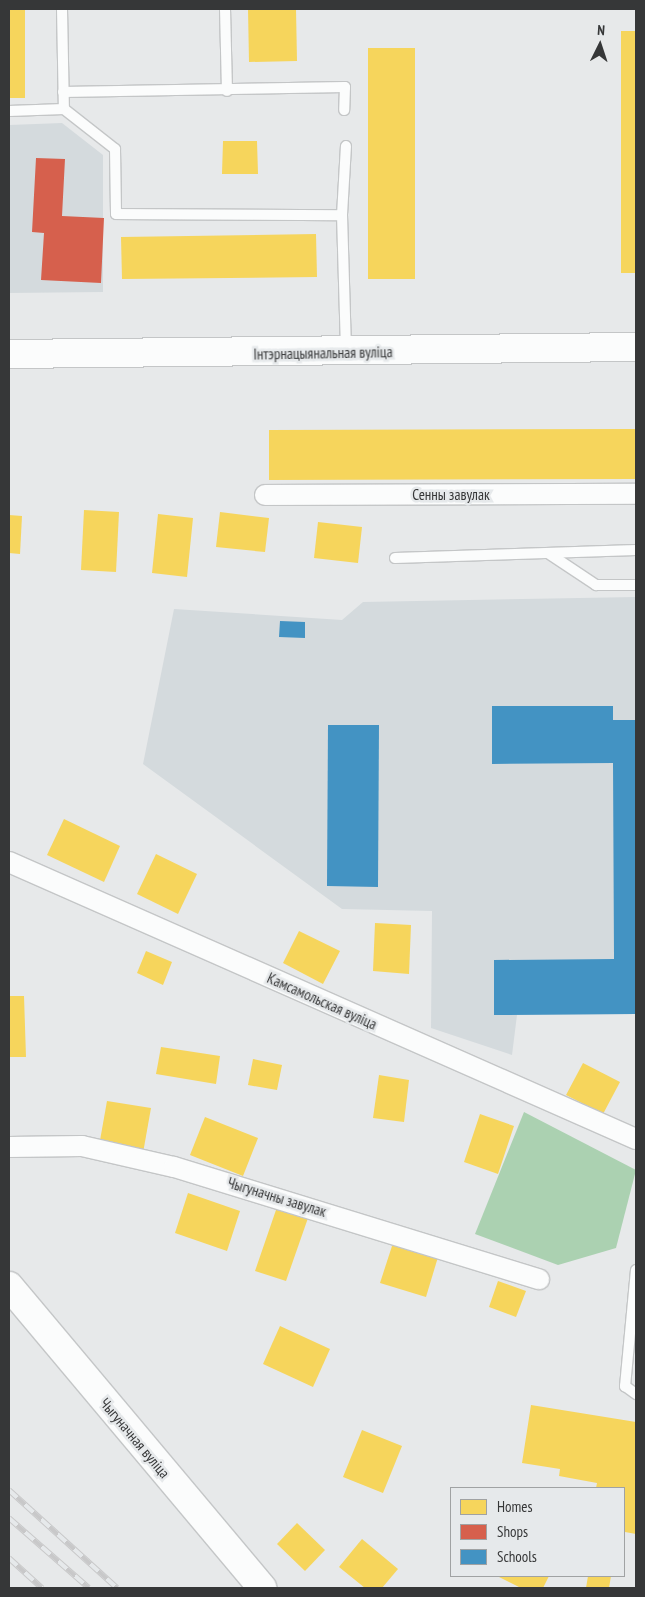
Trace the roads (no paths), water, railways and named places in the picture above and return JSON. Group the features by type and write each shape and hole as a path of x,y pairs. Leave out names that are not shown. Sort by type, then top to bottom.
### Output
{"main road":[{"name":"Інтэрнацыянальная вуліца","path":"9,354 346,353 636,347"},
{"name":"Чыгуначная вуліца","path":"9,1286 262,1588"}],"street":[{"name":"Сенны завулак","path":"265,495 636,494"},
{"name":"Камсамольская вуліца","path":"9,862 636,1140"},
{"name":"Чыгуначны завулак","path":"9,1147 82,1146 174,1167 539,1279"}],"lane":[{"path":"62,9 64,109"},
{"path":"225,9 227,91"},
{"path":"63,92 227,91 345,87 344,110"},
{"path":"9,111 64,109 115,149 116,214 342,215"},
{"path":"346,146 342,215 346,353"},
{"path":"395,558 636,550"},
{"path":"548,553 596,585 636,584"},
{"path":"636,1270 625,1386 636,1394"}],"railway":[{"path":"9,1490 117,1588"},
{"path":"9,1518 89,1588"},
{"path":"9,1558 42,1588"}]}
